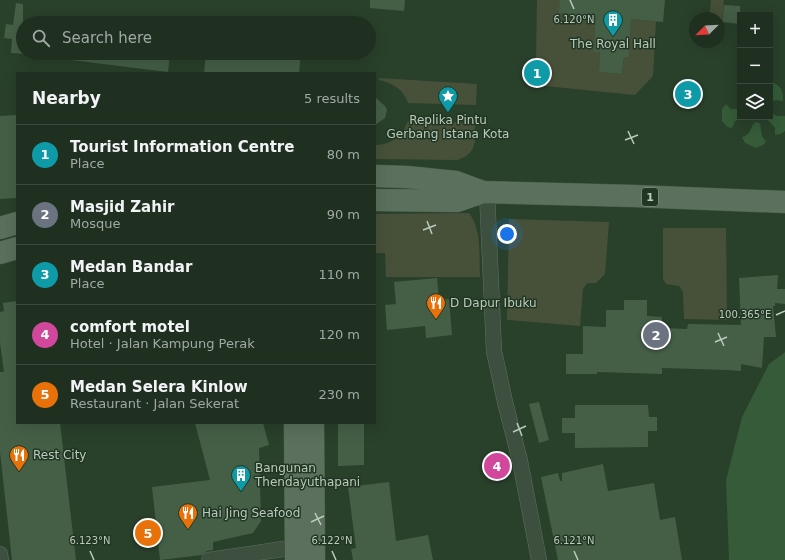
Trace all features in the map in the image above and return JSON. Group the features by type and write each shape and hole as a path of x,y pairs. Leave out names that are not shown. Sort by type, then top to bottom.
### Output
{"main road":[{"name":"1","path":"376,176 407,177 456,182 485,192 785,202"},
{"name":"1","path":"376,200 457,201 485,192"},
{"path":"0,228 16,223"},
{"path":"0,253 16,248"},
{"path":"295,424 296,554"},
{"path":"312,424 314,560"}],"street":[{"path":"485,192 494,350 520,461 539,560"},
{"path":"0,554 1,560"},
{"path":"210,560 296,554"}],"shaded area":[{"path":"537,0 560,0 560,13 597,16 594,52 600,52 599,72 622,74 624,57 629,57 631,19 656,21 653,76 635,95 545,86 546,62 536,62"},
{"path":"711,0 724,0 723,12 710,12"},
{"path":"379,78 477,84 476,105 408,103 397,87 379,80"},
{"path":"773,83 781,88 783,94 783,101 776,100 773,102"},
{"path":"726,104 731,109 737,109 737,120 735,121 732,128 727,127 722,121 722,109"},
{"path":"773,114 777,116 785,116 785,131 781,134 775,135 775,128 768,120 773,120"},
{"path":"408,121 475,123 474,145 469,154 458,160 376,159 376,145 381,145 396,139"},
{"path":"756,122 760,123 762,136 766,142 756,148 745,143 742,137 748,134"},
{"path":"469,213 478,235 480,277 386,277 385,253 376,253 376,214"},
{"path":"509,219 609,222 605,274 596,283 587,283 583,289 580,326 507,320"},
{"path":"663,228 726,228 727,320 684,319 683,292 679,286 666,284 663,279"},
{"path":"785,352 785,560 729,560 726,480 742,417 769,364"}],"building":[{"path":"370,0 405,0 404,11 370,8"},
{"name":"The Royal Hall","path":"560,0 665,0 663,22 631,19 629,57 624,57 622,74 599,72 600,52 594,52 596,16 559,13"},
{"path":"16,3 23,4 23,16 16,16 16,53 11,53 12,39 4,38 6,24 13,25"},
{"path":"724,5 740,6 740,12 737,12 737,24 725,22 725,12 723,12"},
{"path":"71,60 169,60 168,72"},
{"path":"205,60 300,60 299,72 204,72"},
{"path":"531,65 543,66 542,81 531,81"},
{"path":"376,98 385,106 387,110 385,118 376,124"},
{"path":"16,115 16,198 0,199 0,116"},
{"path":"778,275 777,289 785,289 785,304 775,303 775,306 773,306 776,337 764,337 762,368 741,364 741,371 662,368 662,374 597,372 597,374 566,374 566,354 583,354 583,326 606,327 606,310 624,310 624,300 647,300 647,316 662,317 662,328 687,329 688,324 741,325 739,278"},
{"path":"437,278 439,300 449,299 452,335 426,338 425,326 387,330 385,305 396,304 394,282"},
{"path":"16,301 16,424 60,424 76,560 12,560 0,452 0,372 4,372 0,343 0,312 4,311 3,303"},
{"path":"539,402 549,440 539,443 529,404"},
{"path":"575,405 648,405 649,417 657,417 657,431 648,431 648,447 575,448 575,433 562,433 562,418 575,418"},
{"path":"195,424 263,424 269,445 259,448 261,521 253,533 213,542 213,550 207,551 202,555 160,560 152,487 210,480"},
{"path":"338,424 364,424 364,465 338,466"},
{"path":"603,464 608,491 654,483 660,520 675,517 682,560 558,560 541,477 558,473 560,481 562,481 562,473"},
{"path":"389,482 396,541 428,535 433,560 353,560 351,549 356,548 348,487"}],"place":[{"name":"The Royal Hall","path":"613,37"},
{"name":"Tourist Information Centre","path":"537,73"},
{"name":"Medan Bandar","path":"688,94"},
{"name":"Replika Pintu Gerbang Istana Kota","path":"448,113"},
{"name":"D Dapur Ibuku","path":"436,320"},
{"name":"Masjid Zahir","path":"656,335"},
{"name":"comfort motel","path":"497,466"},
{"name":"Rest City","path":"19,472"},
{"name":"Bangunan Thendayuthapani","path":"241,492"},
{"name":"Hai Jing Seafood","path":"188,530"},
{"name":"Medan Selera Kinlow","path":"148,533"}]}
